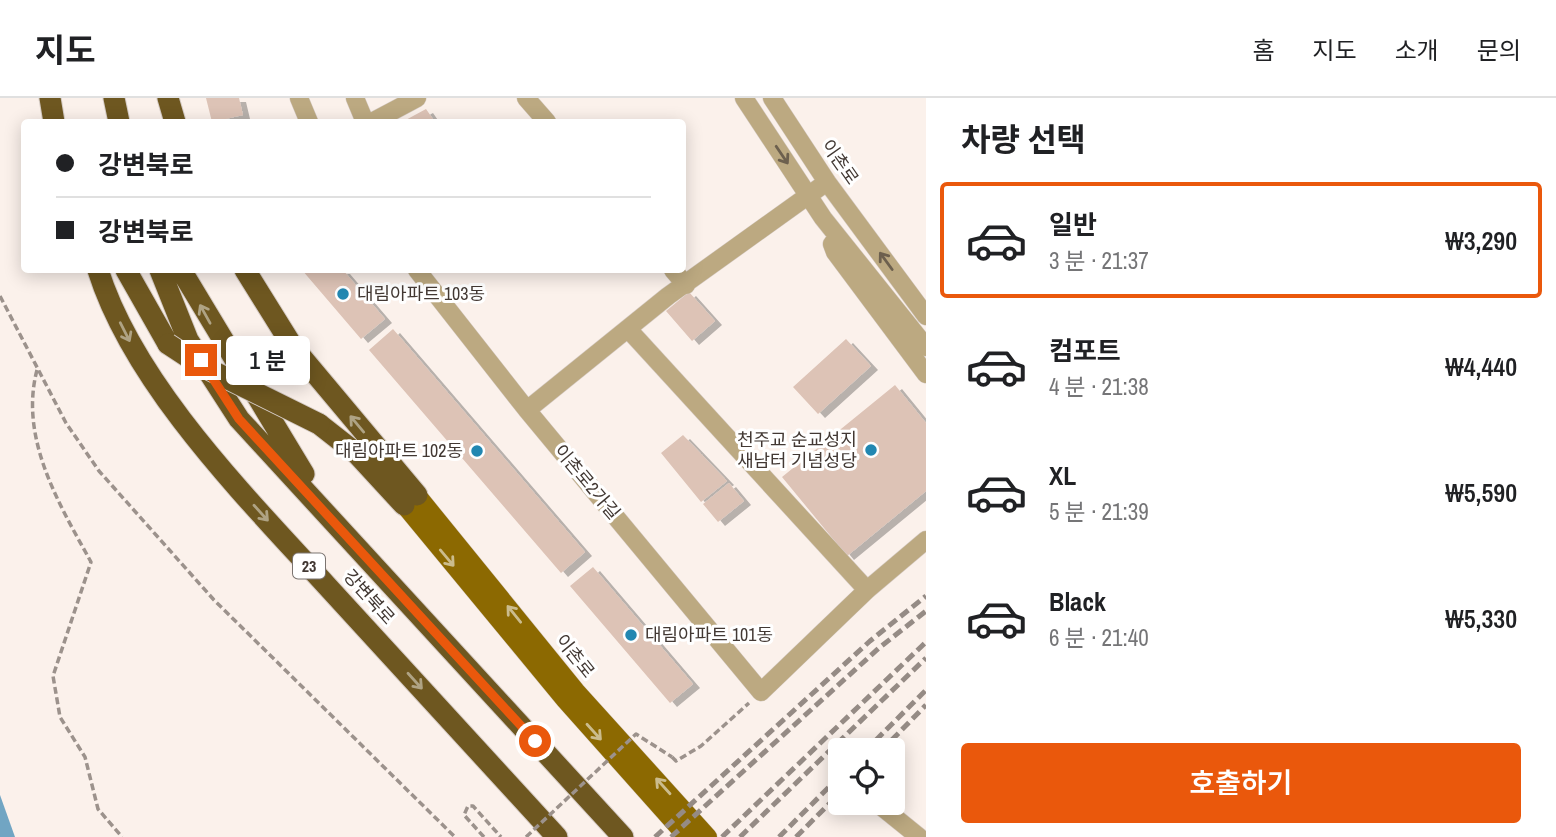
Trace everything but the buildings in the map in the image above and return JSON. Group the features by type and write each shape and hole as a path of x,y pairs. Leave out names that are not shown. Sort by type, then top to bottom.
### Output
{"highway":[{"path":"50,98 54,119"},
{"path":"114,98 118,119"},
{"path":"168,98 174,119"},
{"name":"강변북로","path":"99,273 107,296 142,365 237,486 557,837"},
{"path":"128,273 168,344 200,365 319,424 410,500"},
{"name":"강변북로","path":"161,273 188,340 239,419 332,517 623,837"},
{"name":"강변북로","path":"183,273 218,335 332,517"},
{"path":"247,273 293,347 410,500"}],"main road":[{"name":"이촌로","path":"410,500 565,700 687,837"},
{"name":"이촌로","path":"410,500 576,691 708,837"}],"street":[{"path":"299,98 308,119"},
{"path":"355,98 364,119"},
{"path":"378,119 417,98"},
{"path":"526,98 544,119"},
{"path":"744,98 810,197 822,218 835,252 926,374"},
{"name":"이촌로","path":"772,98 827,182 926,316"},
{"path":"527,410 628,329 827,182"},
{"path":"822,218 926,347"},
{"name":"이촌로2가길","path":"419,273 527,410 761,692"},
{"path":"676,273 686,285"},
{"path":"628,329 867,590"},
{"path":"761,692 867,590 926,540"},
{"path":"892,815 919,837"}],"path":[{"path":"0,296 66,423 99,471 214,600 455,837"},
{"path":"37,370 32,387 31,424 61,507 91,562 77,595 53,676 60,717 85,757 99,808 122,837"},
{"path":"526,837 636,734 676,761 701,746 761,692"},
{"path":"484,837 464,815 468,806 473,806 500,837"}],"water":[{"path":"0,795 15,837 0,837"}],"railway":[{"path":"655,837 870,641 926,596"},
{"path":"671,837 879,648 926,611"},
{"path":"722,837 926,642"},
{"path":"740,837 926,658"},
{"path":"878,738 926,690"},
{"path":"894,738 926,705"},
{"path":"779,837 828,788"},
{"path":"796,837 828,805"}],"place":[{"name":"대림아파트 103동","path":"343,294"},
{"name":"천주교 순교성지 새남터 기념성당","path":"871,450"},
{"name":"대림아파트 102동","path":"477,451"},
{"name":"대림아파트 101동","path":"631,635"}],"route":[{"path":"201,360 239,419 332,517 535,741"}]}
